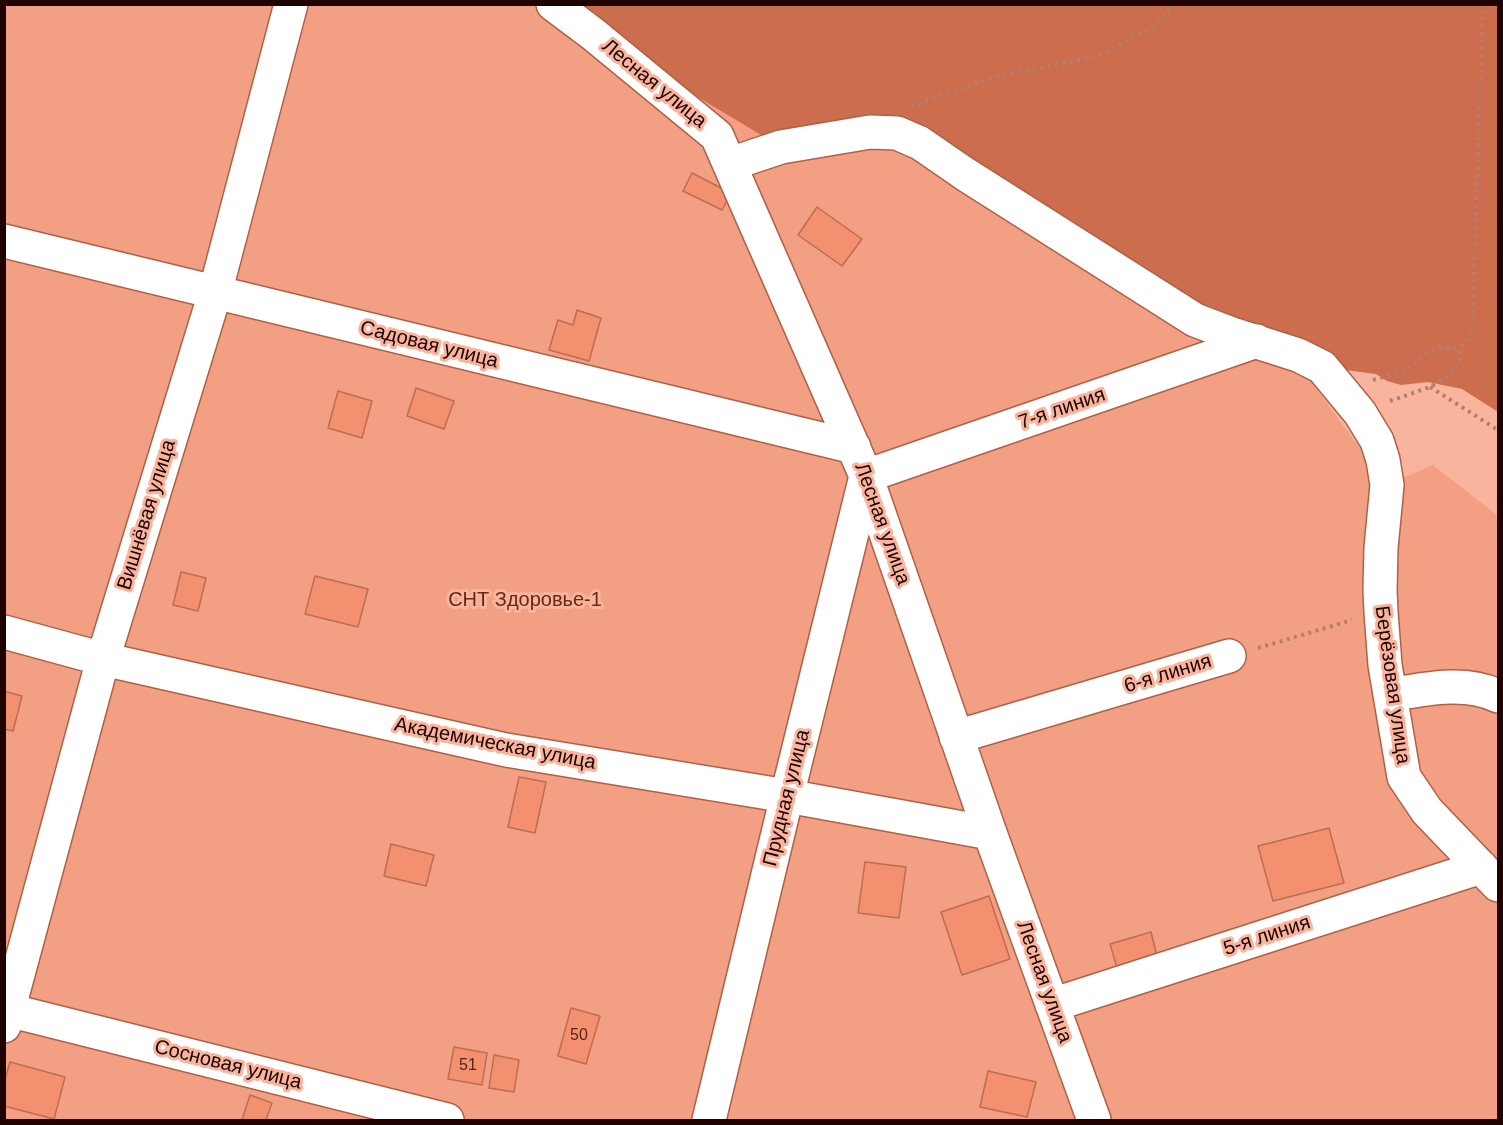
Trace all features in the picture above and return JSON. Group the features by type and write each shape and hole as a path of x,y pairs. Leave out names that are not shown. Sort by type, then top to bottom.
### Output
{"street":[{"name":"Вишнёвая улица","path":"6,1018 103,659 215,293 291,4"},
{"name":"Лесная улица","path":"553,4 717,135 860,462 990,833 1094,1120"},
{"name":"Берёзовая улица","path":"730,164 781,147 870,132 897,133 920,143 1195,320 1298,355 1322,367 1351,401 1377,441 1383,460 1387,485 1381,548 1381,612 1385,664 1404,777 1427,811 1490,876"},
{"name":"Садовая улица","path":"4,241 215,293 860,462"},
{"name":"7-я линия","path":"860,462 1257,341"},
{"name":"Прудная улица","path":"709,1120 787,796 860,462"},
{"name":"Академическая улица","path":"4,632 103,659 506,750 787,796 990,833"},
{"name":"6-я линия","path":"956,737 1229,656"},
{"path":"1390,694 1435,688 1465,688 1487,691 1498,696"},
{"name":"5-я линия","path":"1052,1005 1490,876"},
{"name":"Сосновая улица","path":"6,1018 447,1120"}],"path":[{"path":"870,132 912,105 996,77 1098,56 1154,26 1175,4"},
{"path":"1351,401 1430,387 1453,373 1459,360 1461,347 1472,332 1483,4"},
{"path":"1351,401 1407,370 1415,365 1423,355 1438,347 1461,347"},
{"path":"1430,387 1498,430"},
{"name":"6-я линия","path":"1229,656 1381,612"}],"green space":[{"name":"СНТ Здоровье-1","path":"5,5 553,5 897,133 1293,357 1387,485 1433,465 1498,516 1498,1120 5,1120"}],"shaded area":[{"path":"553,5 1498,5 1498,412 1462,389 1428,382 1401,385 1387,381 1376,374 1322,367 1232,334 897,133 781,147 593,34"}],"building":[{"path":"692,173 731,193 722,210 683,191"},
{"path":"817,207 862,239 842,266 798,235"},
{"path":"577,310 601,318 589,361 549,350 558,320 573,325"},
{"path":"416,388 454,401 444,429 407,416"},
{"path":"338,391 372,401 362,438 328,428"},
{"path":"181,572 206,578 198,611 173,605"},
{"path":"315,576 368,589 358,627 305,614"},
{"path":"4,691 22,696 13,731 4,729"},
{"path":"519,777 546,782 535,833 508,827"},
{"path":"1329,828 1344,883 1273,901 1258,846"},
{"path":"391,844 434,855 426,886 384,876"},
{"path":"865,862 906,867 899,918 858,913"},
{"path":"989,896 1010,959 962,975 941,912"},
{"path":"1151,932 1157,956 1117,968 1110,944"},
{"path":"571,1008 600,1016 586,1064 558,1056"},
{"path":"454,1047 487,1053 482,1085 448,1079"},
{"path":"494,1055 519,1060 514,1092 489,1088"},
{"path":"10,1062 65,1077 54,1119 4,1106 4,1083"},
{"path":"988,1071 1036,1082 1027,1117 980,1107"},
{"path":"250,1095 272,1103 266,1120 242,1120"}]}
